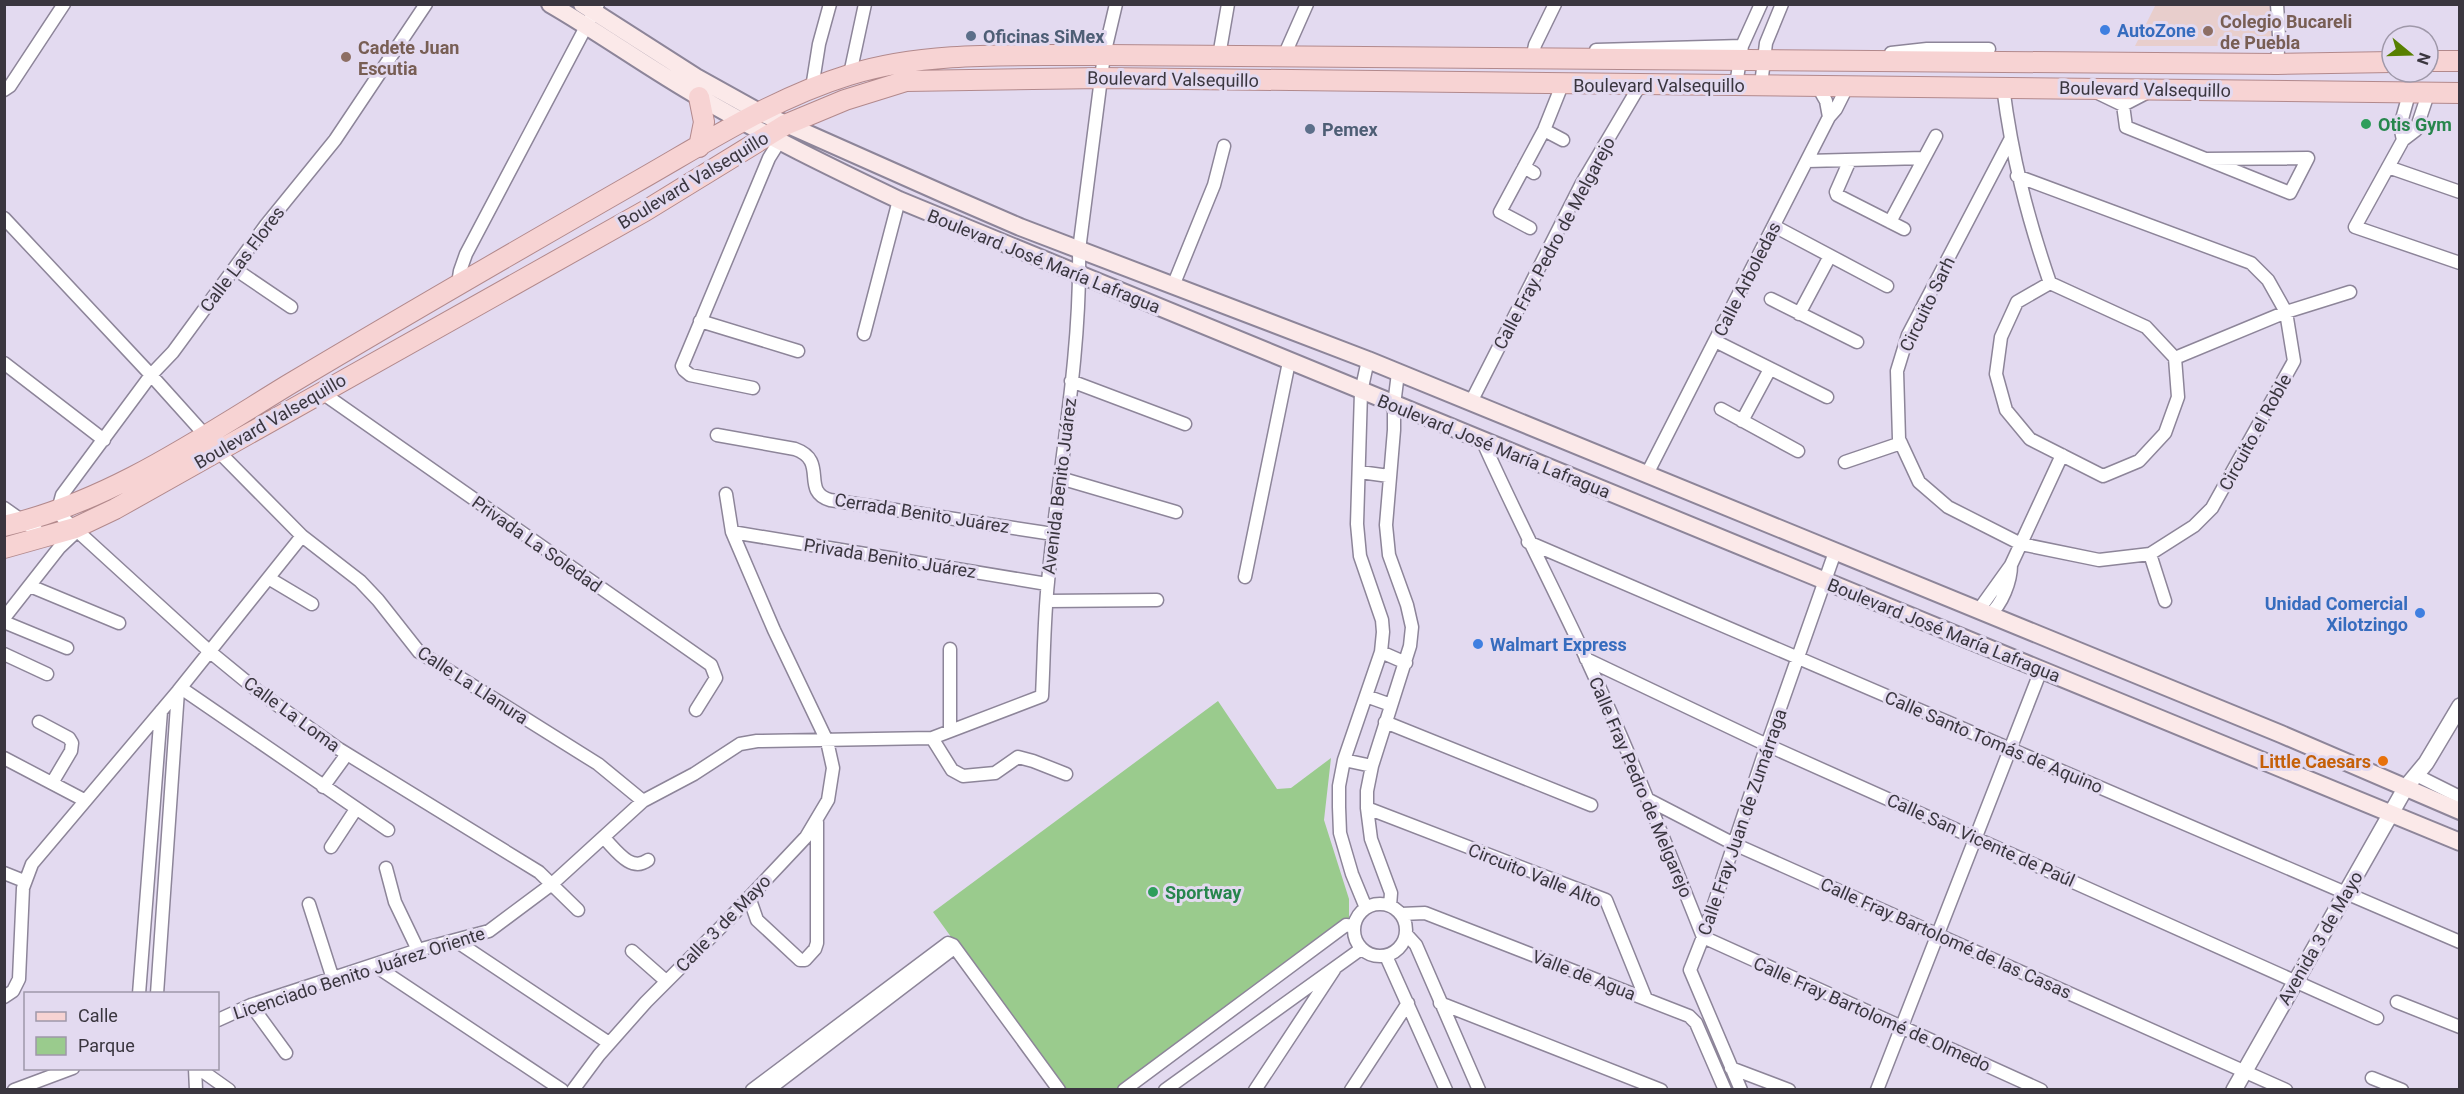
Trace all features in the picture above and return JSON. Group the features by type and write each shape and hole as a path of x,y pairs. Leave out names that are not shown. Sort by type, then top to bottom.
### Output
{"main road":[{"name":"Boulevard José María Lafragua","path":"550,4 591,11 696,77 776,134 899,200 1361,392 2460,842"},
{"name":"Boulevard José María Lafragua","path":"591,11 699,97 751,117"},
{"name":"Boulevard Valsequillo","path":"4,548 52,542 115,509 211,443 458,284 751,117 812,88 850,74 906,61 1104,55 1532,59 1741,54 1764,60 1810,61 1886,57 2277,64 2380,62"},
{"path":"2440,61 2460,61"},
{"name":"Boulevard Valsequillo","path":"4,526 59,511 321,392 645,211 776,134 845,100 906,81 1101,78 1562,85 1848,85 2460,93"},
{"path":"699,97 704,122 699,147"},
{"name":"Boulevard José María Lafragua","path":"776,134 946,195 1079,250 1368,360 1984,613 2412,782 2460,811"}],"street":[{"path":"4,90 64,4"},
{"name":"Calle Las Flores","path":"59,511 62,495 152,375 173,352 266,225 335,140 426,4"},
{"path":"812,88 819,44 830,4"},
{"path":"850,74 865,4"},
{"name":"Avenida Benito Juárez","path":"1042,696 1047,584 1071,381 1080,276 1079,250 1104,55 1116,4"},
{"path":"1219,56 1228,4"},
{"path":"1284,56 1307,4"},
{"path":"1532,59 1535,45 1555,4"},
{"path":"1736,85 1741,54 1761,4"},
{"path":"1761,85 1766,43 1782,4"},
{"path":"2277,4 2277,64"},
{"path":"458,284 466,254 591,11"},
{"path":"1886,57 1927,49 1989,49"},
{"path":"1559,51 1741,54"},
{"path":"1530,228 1500,212 1529,170 1562,85"},
{"name":"Calle Fray Pedro de Melgarejo","path":"1471,402 1582,183 1640,85"},
{"path":"1816,85 1826,101 1829,117"},
{"name":"Calle Arboledas","path":"1647,474 1829,117 1836,109 1848,85"},
{"path":"2003,87 2017,176 2032,231 2050,283 2146,327 2175,358 2178,397 2165,433 2139,461 2103,476 2030,439 2006,410 1996,374 2001,337 2017,302 2050,283"},
{"path":"2090,89 2123,105"},
{"path":"2123,105 2154,89"},
{"path":"2403,140 2400,126 2418,94"},
{"path":"2418,94 2416,130 2403,140 2355,226 2460,263"},
{"path":"2123,105 2126,127 2290,193 2308,158 2206,159"},
{"path":"1544,130 1563,140"},
{"path":"753,388 690,375 684,370 683,364 769,158 776,134"},
{"path":"1890,222 1936,136"},
{"name":"Circuito Sarh","path":"2010,140 1908,335 1897,371 1897,408 1901,443 1919,482 1948,507 2020,544"},
{"path":"1173,286 1214,185 1224,146"},
{"path":"1807,161 1924,158"},
{"path":"1850,160 1836,192 1837,195 1904,229"},
{"path":"2388,166 2460,192"},
{"name":"Circuito el Roble","path":"2017,176 2251,263 2268,280 2286,312 2294,361 2212,508 2194,526 2151,554 2099,560 2020,544"},
{"path":"864,334 899,200"},
{"name":"Calle La Llanura","path":"4,218 152,375 211,443 302,536 360,580 419,652 598,764 643,801"},
{"path":"1774,226 1887,286"},
{"path":"1799,314 1830,256"},
{"path":"235,269 291,307"},
{"path":"2175,358 2286,312 2350,292"},
{"path":"1771,300 1857,342"},
{"path":"700,321 798,351"},
{"path":"1715,341 1827,397"},
{"path":"1366,908 1352,874 1340,833 1339,786 1344,760 1381,652 1382,620 1360,556 1357,524 1361,392 1368,360"},
{"path":"1245,577 1289,362"},
{"path":"4,363 104,440"},
{"path":"1742,421 1770,369"},
{"path":"1390,906 1390,893 1371,839 1367,808 1372,766 1406,663 1412,627 1407,605 1389,555 1386,525 1398,373"},
{"path":"1071,381 1185,424"},
{"name":"Privada La Soledad","path":"321,392 711,665 716,678 696,710"},
{"path":"1721,410 1798,451"},
{"name":"Cerrada Benito Juárez","path":"717,435 806,453 813,462 817,491 830,500 1053,534"},
{"name":"Calle Fray Pedro de Melgarejo","path":"1483,442 1528,542 1586,659 1649,800 1703,937"},
{"path":"1845,462 1901,443"},
{"path":"1984,613 1996,610 2011,574 2011,565 2062,455"},
{"path":"1360,472 1389,476"},
{"path":"1060,478 1176,512"},
{"name":"Calle 3 de Mayo","path":"573,1089 609,1043 666,981 807,837 828,800 833,768 826,741 774,630 732,532 726,494"},
{"path":"4,508 52,542 30,585 4,620 67,648"},
{"name":"Calle La Loma","path":"59,511 62,517 209,651 259,692 347,754 539,872 578,910"},
{"name":"Privada Benito Juárez","path":"732,532 1047,584"},
{"path":"4,997 13,992 19,979 24,881 32,864 180,689 302,536"},
{"name":"Calle Santo Tomás de Aquino","path":"1528,542 2460,942"},
{"name":"Calle Fray Juan de Zumárraga","path":"1741,1089 1690,970 1835,552"},
{"path":"2151,554 2165,601"},
{"path":"270,579 312,604"},
{"path":"30,585 119,623"},
{"path":"1047,601 1157,600"},
{"path":"950,649 951,731"},
{"path":"1381,652 1406,663"},
{"path":"4,654 47,674"},
{"name":"Calle San Vicente de Paúl","path":"1586,659 1767,745 2377,1018"},
{"path":"1877,1089 2041,670"},
{"path":"180,689 388,830"},
{"path":"157,992 180,689"},
{"name":"Licenciado Benito Juárez Oriente","path":"219,1020 251,1005 418,950 456,941 497,927 552,884 643,801 694,774 740,744 757,741 932,738 1042,696"},
{"path":"1366,696 1391,705"},
{"name":"Avenida 3 de Mayo","path":"2234,1089 2392,813 2460,706"},
{"path":"139,992 161,711"},
{"path":"39,722 69,738 72,743 71,751 52,783"},
{"path":"1385,722 1591,805"},
{"path":"932,738 952,770 963,776 995,773 1018,757 1033,760 1066,774"},
{"path":"323,787 347,754"},
{"path":"4,758 84,800"},
{"path":"1344,760 1372,766"},
{"path":"2412,782 2460,797"},
{"name":"Calle Fray Bartolomé de las Casas","path":"1649,800 1734,844 2286,1089"},
{"name":"Circuito Valle Alto","path":"1367,808 1606,900 1646,999"},
{"path":"332,847 356,809"},
{"path":"749,897 757,920 800,960 806,960 817,943 817,822"},
{"path":"151,831 168,833"},
{"path":"604,838 632,864 640,865 648,860"},
{"path":"386,868 395,902 418,950"},
{"path":"4,873 24,881"},
{"path":"1378,903 1390,906 1401,914 1406,934 1400,947 1386,956 1370,955 1360,949 1356,942 1353,926 1356,918 1366,908 1378,903"},
{"path":"309,904 333,979"},
{"name":"Valle de Agua","path":"1401,914 1425,913 1689,1016 1696,1023 1725,1089"},
{"path":"1124,1089 1346,925 1353,926"},
{"path":"1406,934 1416,945 1479,1089"},
{"name":"Calle Fray Bartolomé de Olmedo","path":"1703,937 2041,1089"},
{"path":"456,941 609,1043"},
{"path":"752,1089 948,943 1059,1089"},
{"path":"768,1089 954,948"},
{"path":"1166,1089 1360,949"},
{"path":"632,951 666,981"},
{"path":"142,954 159,955"},
{"path":"1386,956 1446,1089"},
{"path":"1255,1089 1338,964"},
{"path":"374,966 562,1089"},
{"path":"2397,1002 2460,1028"},
{"path":"1351,1089 1408,1003"},
{"path":"1440,1003 1661,1089"},
{"path":"251,1005 286,1053"},
{"path":"1731,1068 1789,1089"},
{"path":"14,1089 67,1070"},
{"path":"196,1070 196,1089"},
{"path":"199,1070 229,1089"},
{"path":"1138,1089 1148,1072"},
{"path":"2372,1078 2402,1089"}],"shaded area":[{"name":"Colegio Bucareli de Puebla","path":"2155,6 2275,6 2272,46 2135,46"}],"green space":[{"name":"Sportway","path":"1218,701 1277,789 1291,788 1331,758 1324,820 1349,899 1349,919 1332,934 1117,1089 1061,1089 933,912"}],"place":[{"name":"AutoZone","path":"2105,30"},
{"name":"Colegio Bucareli de Puebla","path":"2208,31"},
{"name":"Oficinas SiMex","path":"971,36"},
{"name":"Cadete Juan Escutia","path":"346,57"},
{"name":"Otis Gym","path":"2366,124"},
{"name":"Pemex","path":"1310,129"},
{"name":"Unidad Comercial Xilotzingo","path":"2420,613"},
{"name":"Walmart Express","path":"1478,644"},
{"name":"Little Caesars","path":"2383,761"},
{"name":"Sportway","path":"1153,892"}]}
